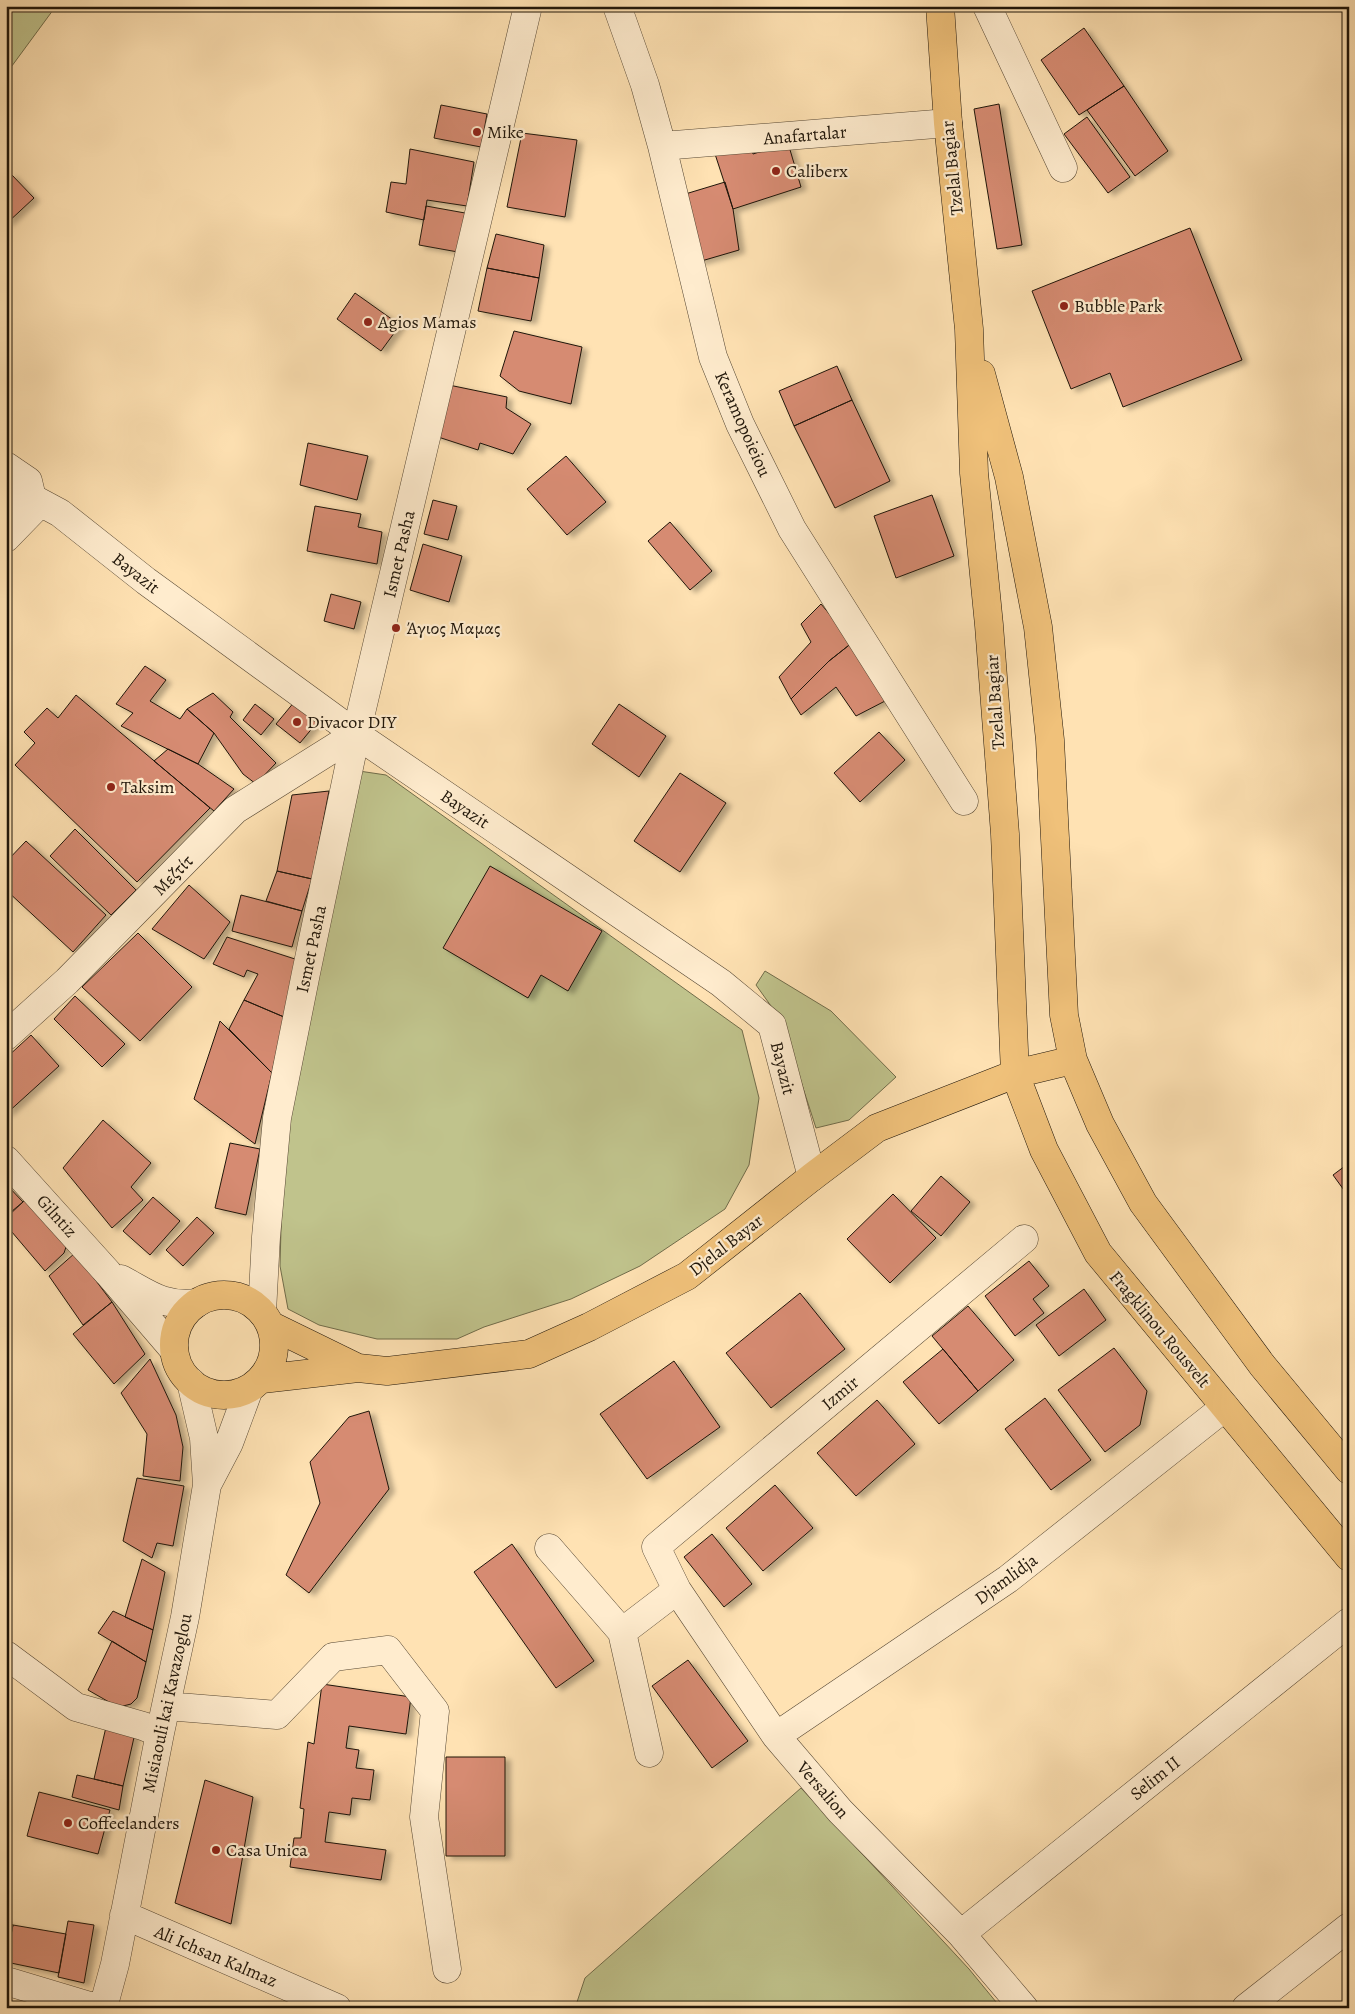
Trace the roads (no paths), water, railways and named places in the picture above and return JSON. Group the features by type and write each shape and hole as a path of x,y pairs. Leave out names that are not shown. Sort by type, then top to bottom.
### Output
{"main road":[{"name":"Tzelal Bagiar","path":"940,6 948,123 968,329 974,473 989,626 1005,834 1015,1074"},
{"name":"Tzelal Bagiar","path":"968,329 1009,477 1038,627 1050,740 1064,1015 1073,1060"},
{"name":"Djelal Bayar","path":"255,1384 358,1368 387,1370 529,1354 589,1327 687,1276 877,1128 1015,1074 1073,1060"},
{"path":"1073,1060 1100,1124 1143,1203 1262,1365 1349,1470"},
{"name":"Fragklinou Rousvelt","path":"1015,1074 1044,1150 1098,1253 1349,1557"},
{"path":"222,1294 237,1296 251,1302 266,1319 274,1339 274,1353 270,1366 255,1384 234,1394 219,1395 204,1391 191,1382 180,1369 174,1350 175,1334 186,1312 197,1303 209,1297 222,1294"},
{"name":"Djelal Bayar","path":"266,1319 358,1368"}],"street":[{"name":"Ismet Pasha","path":"266,1319 266,1237 277,1118 356,734 528,6"},
{"name":"Keramopoieiou","path":"617,6 645,85 662,146 714,357 740,424 792,529 964,801"},
{"path":"987,6 1063,168"},
{"name":"Anafartalar","path":"662,146 948,123"},
{"path":"6,466 28,481 26,499 6,538"},
{"name":"Bayazit","path":"26,499 60,513 146,581 356,734 721,983 772,1025 812,1177"},
{"name":"Μεζτίτ","path":"6,1036 68,981 235,810 356,734"},
{"name":"Gilntiz","path":"6,1160 108,1273 174,1350"},
{"name":"Izmir","path":"656,1547 1024,1239"},
{"name":"Gilntiz","path":"108,1273 162,1301 180,1305 197,1303"},
{"name":"Misiaouli kai Kavazoglou","path":"103,2008 115,1964 160,1733 185,1617 207,1485 204,1438 191,1382"},
{"name":"Misiaouli kai Kavazoglou","path":"207,1485 229,1443 255,1384"},
{"name":"Djamlidja","path":"776,1736 1008,1579 1225,1407"},
{"name":"Versalion","path":"656,1547 676,1590 776,1736 840,1811 961,1934 1024,2008"},
{"path":"549,1548 622,1632 649,1753"},
{"path":"622,1632 676,1590"},
{"name":"Selim II","path":"961,1934 1349,1622"},
{"path":"166,1706 278,1715 333,1657 388,1650 434,1711 424,1817 447,1969"},
{"path":"6,1655 76,1707 143,1726 160,1733"},
{"name":"Ali Ichsan Kalmaz","path":"124,1915 337,2008"},
{"path":"1246,2008 1349,1927"},
{"path":"6,1981 96,2008"}],"place":[{"name":"Mike","path":"477,132"},
{"name":"Caliberx","path":"776,171"},
{"name":"Bubble Park","path":"1064,306"},
{"name":"Agios Mamas","path":"368,322"},
{"name":"Άγιος Μαμας","path":"396,628"},
{"name":"Divacor DIY","path":"297,722"},
{"name":"Taksim","path":"111,787"},
{"name":"Coffeelanders","path":"68,1823"},
{"name":"Casa Unica","path":"216,1850"}]}
